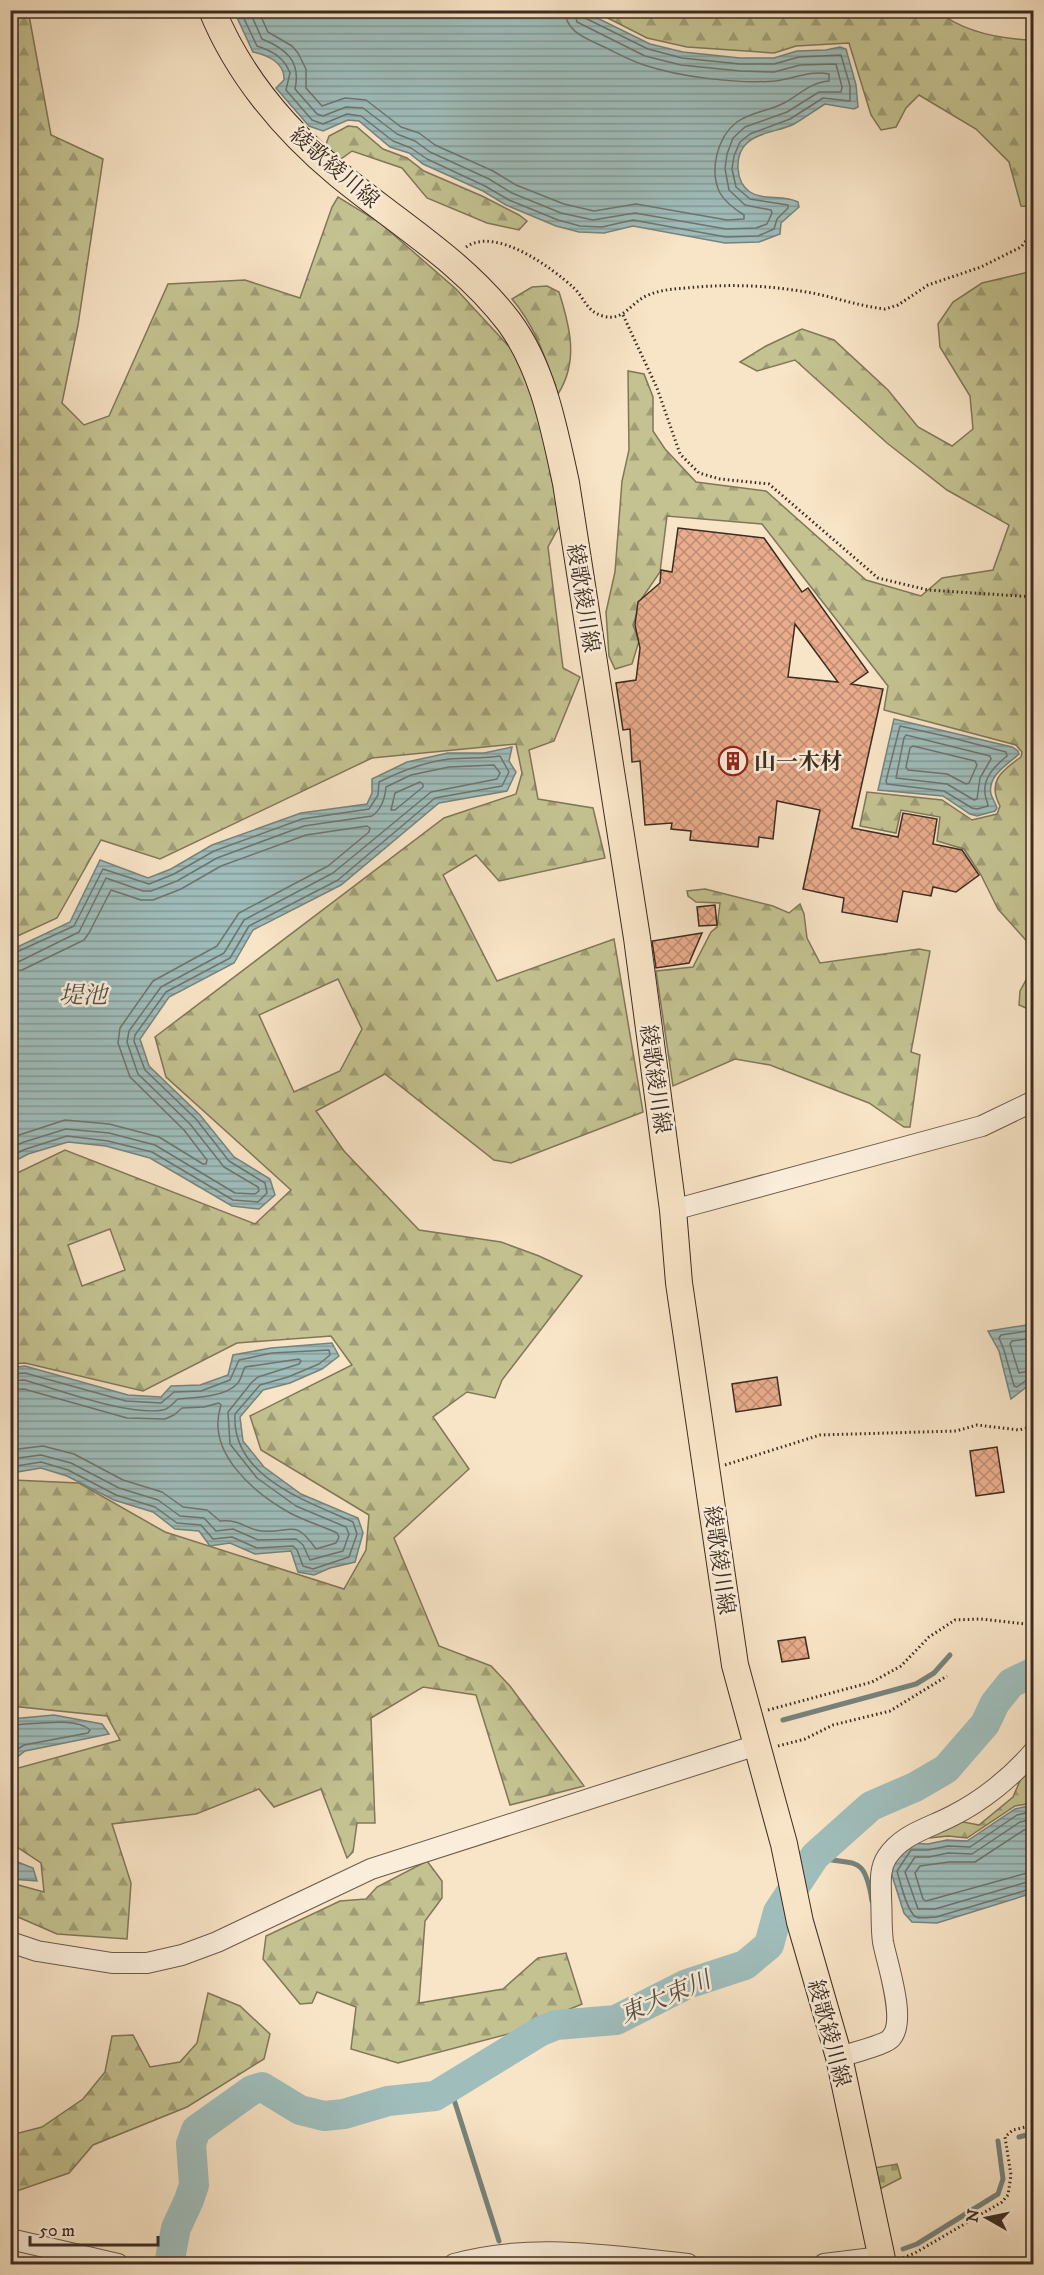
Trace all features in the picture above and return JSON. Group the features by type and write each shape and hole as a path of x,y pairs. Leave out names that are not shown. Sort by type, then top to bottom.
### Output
{"main road":[{"name":"綾歌綾川線","path":"212,10 234,55 288,126 339,175 449,260 510,323 535,369 549,410 566,483 637,938 673,1210 679,1283 735,1665 784,1844 800,1923 838,2057 886,2261"}],"street":[{"path":"673,1210 982,1126 1034,1101"},
{"path":"10,1942 37,1951 112,1963 147,1962 182,1955 217,1942 371,1869 758,1748"},
{"path":"838,2057 889,2040 897,2029 896,2002 883,1941 880,1876 886,1858 900,1842 952,1816 981,1798 1020,1768 1034,1751"},
{"path":"10,2239 118,2265"},
{"path":"454,2265 498,2255 545,2251 688,2265"},
{"path":"824,2265 886,2261"}],"path":[{"path":"449,260 472,243 499,241 540,262 576,290 590,310 605,317 622,315 644,297 661,290 726,284 801,291 885,309 898,305 928,285 981,267 1021,247 1034,231"},
{"path":"622,315 657,388 680,454 699,472 720,479 769,484 878,578 928,590 1034,597"},
{"path":"706,1471 820,1436 956,1431 976,1425 1019,1430 1034,1426"},
{"path":"749,1715 872,1682 901,1666 929,1637 955,1620 981,1618 1034,1625"},
{"path":"758,1748 805,1738 846,1721 890,1711 947,1676"},
{"path":"886,2261 915,2253 1002,2202 1010,2187 1011,2175 1005,2137 1013,2130 1034,2125"}],"green space":[{"path":"28,10 51,135 103,159 78,325 62,403 84,425 109,416 168,284 245,280 300,298 332,207 338,197 379,222 456,289 514,352 534,393 561,523 548,547 563,668 580,677 554,741 529,750 538,799 593,808 605,858 499,881 476,855 443,875 497,981 614,939 643,1112 511,1163 494,1160 385,1074 316,1111 344,1151 419,1230 501,1242 582,1276 502,1380 495,1398 467,1392 433,1417 469,1469 394,1538 439,1646 491,1666 510,1686 584,1786 510,1805 476,1695 423,1687 371,1718 375,1823 357,1823 353,1852 347,1858 321,1789 274,1807 259,1789 196,1814 112,1824 131,1883 127,1939 57,1934 11,1914 11,1883 44,1892 41,1863 11,1843 11,1770 120,1740 107,1716 11,1706 10,1482 13,1480 79,1483 165,1532 344,1589 366,1550 369,1515 261,1450 250,1416 352,1365 331,1336 237,1343 143,1391 25,1363 11,1364 11,1176 65,1150 255,1224 291,1190 166,1077 155,1037 444,818 516,794 522,773 516,744 372,758 160,859 101,840 57,918 11,939 10,11","holes":["338,979 362,1029 340,1071 294,1092 259,1015","110,1229 125,1270 82,1286 68,1245"]},
{"path":"594,11 937,11 959,24 982,33 1033,40 1033,207 1021,206 1009,162 976,129 919,95 906,108 896,127 881,130 871,115 849,43 796,46 774,53 687,47 647,38"},
{"path":"348,126 357,127 383,149 407,158 424,171 482,196 527,221 519,230 487,223 427,198 402,168 352,151 341,159 325,147 329,136"},
{"path":"1033,271 1033,1011 1019,1005 1020,991 1032,969 1032,947 998,909 981,875 964,849 937,841 940,817 901,810 896,833 860,826 867,792 942,800 972,820 997,814 1000,806 996,798 996,784 1002,772 1021,757 1022,752 1016,745 884,710 888,686 762,524 667,516 660,572 642,598 633,625 639,641 632,664 615,669 609,656 606,612 615,572 622,481 629,450 628,371 644,374 653,397 653,431 665,449 696,482 766,491 866,580 921,596 942,578 993,570 1009,525 947,490 887,443 795,360 757,371 740,362 766,346 802,329 834,340 888,390 918,427 952,446 973,429 970,396 940,347 938,324 953,302 982,283"},
{"path":"547,286 559,292 569,331 569,369 558,394 534,332 512,299 532,287"},
{"path":"705,889 773,906 789,913 800,904 804,914 807,938 820,963 919,949 930,951 911,1052 920,1055 910,1127 904,1127 869,1103 770,1065 735,1059 673,1086 656,971 693,967 711,932 717,927 720,903 696,902 688,896 687,891"},
{"path":"1033,1763 1033,1803 1015,1806 967,1838 948,1836 930,1838 931,1833 958,1821 979,1825 1013,1797 1022,1776"},
{"path":"427,1861 442,1881 442,1898 425,1921 419,2003 503,1989 538,1958 566,1953 582,2004 512,2033 398,2063 351,2049 356,2007 317,1992 312,2003 300,2004 263,1959 266,1936 340,1901 366,1899 377,1887"},
{"path":"208,1993 240,2006 270,2034 264,2059 187,2107 93,2145 69,2173 11,2193 11,2135 42,2127 83,2099 105,2072 112,2036 133,2035 150,2067 180,2062 197,2043"},
{"path":"897,2164 901,2178 880,2189 874,2168"}],"water":[{"path":"234,11 583,11 650,44 683,52 740,58 774,58 797,51 840,47 846,49 856,85 858,107 854,109 825,104 794,124 752,139 743,148 738,168 745,188 755,195 786,198 798,202 799,207 781,223 780,234 759,242 725,243 633,226 604,233 579,232 556,226 506,205 483,191 423,164 409,153 390,147 359,121 348,120 323,131 309,126 276,88 284,80 279,64 264,55 253,52"},
{"path":"894,719 1012,747 1018,751 1019,754 999,771 992,782 991,794 997,808 995,811 977,816 970,814 943,796 878,790"},
{"name":"堤池","path":"512,747 509,761 516,772 507,791 439,803 341,885 253,930 234,963 169,997 140,1039 149,1066 200,1115 234,1157 270,1179 275,1195 259,1209 232,1206 150,1158 106,1146 68,1142 28,1154 11,1163 11,950 70,922 100,860 148,878 171,869 212,845 301,813 367,804 372,793 372,779 407,762 448,753 484,753"},
{"path":"1033,1324 1033,1382 1011,1399 999,1351 988,1331"},
{"path":"332,1343 339,1356 322,1369 290,1383 263,1390 240,1417 243,1441 264,1467 301,1494 358,1518 363,1533 355,1562 330,1568 314,1575 298,1572 291,1551 255,1554 230,1543 210,1546 199,1531 175,1529 153,1512 114,1500 67,1476 41,1468 11,1473 11,1368 25,1366 128,1395 161,1397 171,1386 200,1385 228,1375 233,1355 271,1348"},
{"path":"54,1715 102,1724 109,1734 25,1751 11,1762 11,1719"},
{"path":"1033,1805 1033,1893 937,1923 912,1922 904,1913 890,1869 907,1843 967,1841 1015,1809"},
{"path":"10,1859 33,1868 37,1881 11,1879"}],"building":[{"path":"678,528 764,538 802,592 808,588 868,672 851,684 883,689 852,828 898,837 903,813 937,819 933,844 962,850 979,875 956,892 933,887 931,896 903,891 897,922 842,912 844,898 803,889 820,810 777,801 773,839 759,837 758,847 690,840 691,831 671,829 672,823 645,825 640,761 632,762 630,729 623,730 616,683 636,680 640,648 635,625 638,602 660,583 661,570 672,572","holes":["795,624 838,682 788,677"]},
{"path":"715,905 717,925 699,926 697,907"},
{"path":"702,933 689,963 656,968 652,941"},
{"path":"777,1377 781,1405 736,1412 732,1384"},
{"path":"997,1447 1004,1492 976,1496 970,1451"},
{"path":"805,1637 809,1658 782,1662 778,1641"}],"waterway":[{"path":"783,1720 916,1684 934,1673 950,1655"},
{"name":"東大束川","path":"169,2264 176,2228 194,2185 191,2144 196,2130 252,2090 262,2087 300,2110 324,2116 344,2114 388,2101 435,2096 541,2031 556,2025 616,2020 687,1984 745,1965 769,1945 778,1912 815,1856 871,1806 915,1787 946,1769 985,1724 995,1703 1011,1683 1034,1672"},
{"path":"815,1856 855,1864 865,1874 872,1901"},
{"path":"450,2087 499,2241"},
{"path":"1019,2137 1034,2133"},
{"path":"903,2249 917,2244 998,2194 1003,2179 998,2141"}],"place":[{"name":"山一木材","path":"733,761"}]}
